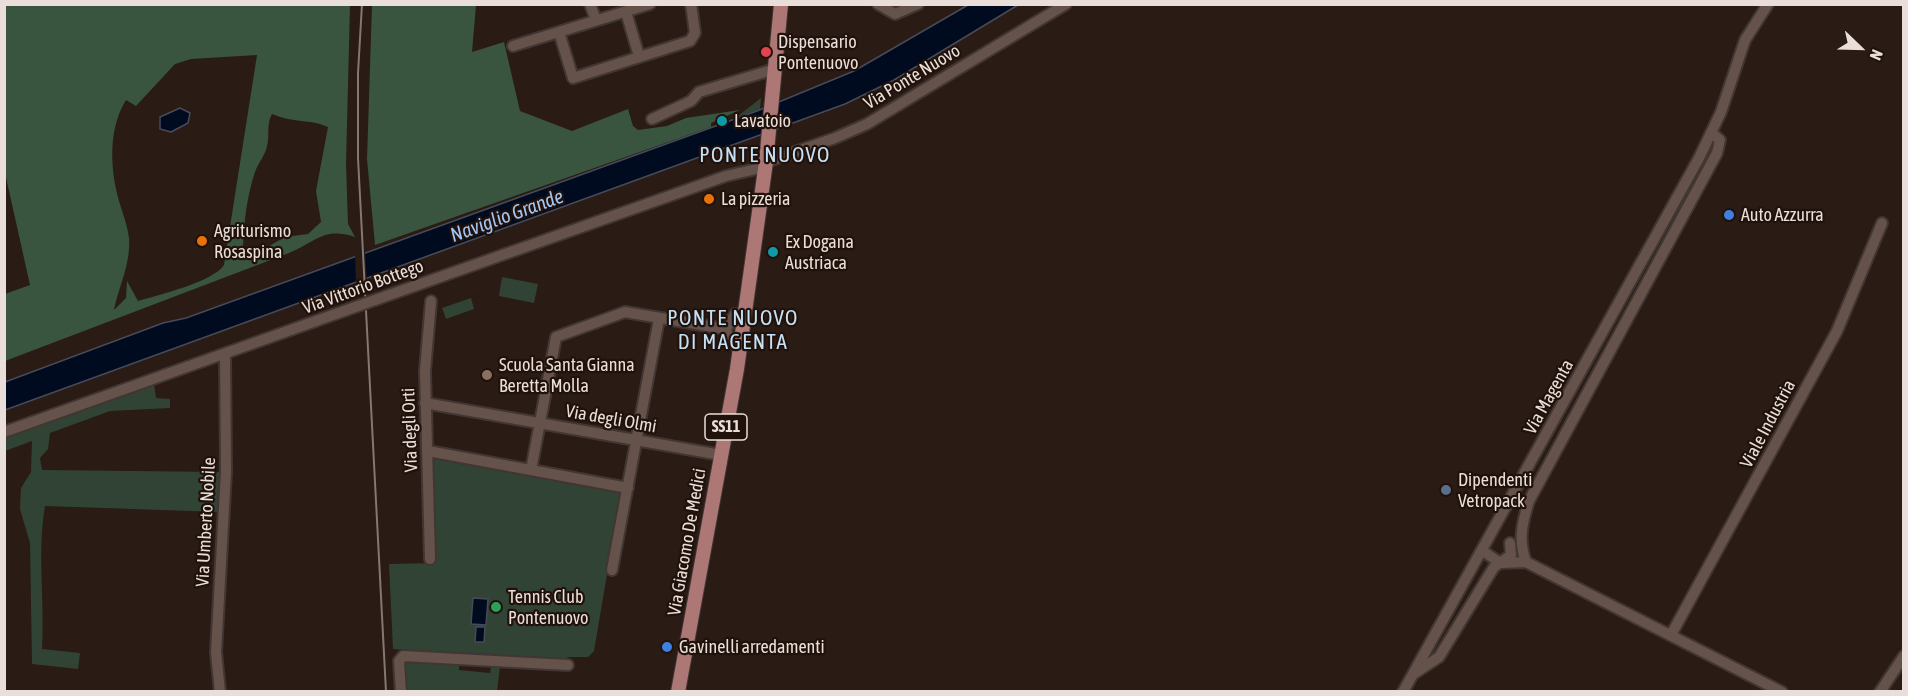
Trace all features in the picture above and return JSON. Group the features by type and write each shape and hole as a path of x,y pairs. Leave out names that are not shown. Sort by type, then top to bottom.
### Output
{"main road":[{"name":"SS11","path":"767,155 781,4"},
{"name":"Via Giacomo De Medici","path":"678,692 740,346 767,155"}],"street":[{"path":"590,4 596,20"},
{"path":"513,46 650,4"},
{"path":"559,32 573,78 693,38 695,26 691,4"},
{"path":"878,4 895,14 918,4"},
{"name":"Via Ponte Nuovo","path":"767,155 867,124 1066,4"},
{"name":"Via Magenta","path":"1403,692 1483,551 1712,133 1745,40 1753,24 1768,4"},
{"path":"626,12 639,56"},
{"path":"652,119 691,101 699,92 775,69"},
{"name":"Via Magenta","path":"1412,675 1439,657 1494,567 1511,555 1529,501 1717,153 1720,140 1712,133"},
{"name":"Via Vittorio Bottego","path":"4,432 726,176 756,169 767,155"},
{"name":"Viale Industria","path":"1671,636 1837,331 1882,223"},
{"name":"Via degli Orti","path":"430,301 425,403 430,559"},
{"path":"531,470 538,422 556,337 625,312 726,329"},
{"path":"740,346 729,342 726,329 735,314 745,315"},
{"path":"612,570 659,319"},
{"name":"Via Umberto Nobile","path":"220,692 216,652 226,471 225,354"},
{"name":"Via degli Olmi","path":"425,403 721,455"},
{"path":"428,450 628,488"},
{"path":"1490,537 1515,545 1526,562"},
{"path":"1483,551 1500,563 1526,562 1782,692"},
{"path":"401,692 399,661 404,656 568,665"},
{"path":"1880,692 1904,656"}],"green space":[{"path":"5,4 350,5 346,164 348,224 355,237 335,234 321,237 289,253 5,361 5,294 30,285 5,173","holes":["257,55 224,265 209,277 138,301 127,281 126,298 114,310 129,247 128,232 116,189 112,155 114,132 126,100 136,106 175,64 191,59","272,114 328,127 316,191 321,222 308,234 285,237 257,253 243,247 245,218 255,172 268,142 269,122"]},
{"path":"372,5 476,5 472,52 504,42 520,111 572,131 628,109 633,126 638,130 667,126 686,118 740,110 711,123 711,127 375,245 367,159"},
{"path":"761,98 760,109 734,119"},
{"path":"502,277 538,284 534,303 499,296"},
{"path":"471,298 474,309 446,319 442,308"},
{"path":"154,384 156,398 170,399 170,408 110,411 50,433 48,449 40,458 42,470 223,472 221,512 45,506 41,559 42,649 80,653 78,669 32,664 30,543 20,509 21,488 31,472 32,441 5,451 5,438"},
{"name":"Tennis Club Pontenuovo","path":"433,459 621,492 594,651 588,657 568,657 564,660 393,649 389,564 435,563"},
{"path":"405,661 459,665 459,670 490,673 491,667 500,667 497,691 406,691"}],"water":[{"name":"Naviglio Grande","path":"968,5 1018,5 894,80 845,104 5,410 5,382 163,323 186,318 757,111 854,71"},
{"path":"180,108 190,113 188,123 171,132 160,129 160,117"},
{"path":"473,598 488,599 486,625 471,624"},
{"path":"476,627 485,627 484,642 475,642"}],"pier":[{"path":"365,251 367,281 356,284 355,254"}],"railway":[{"path":"362,4 358,73 358,158 386,692"}],"place":[{"name":"Dispensario Pontenuovo","path":"766,52"},
{"name":"Lavatoio","path":"722,121"},
{"name":"La pizzeria","path":"709,199"},
{"name":"Auto Azzurra","path":"1729,215"},
{"name":"Agriturismo Rosaspina","path":"202,241"},
{"name":"Ex Dogana Austriaca","path":"773,252"},
{"name":"Scuola Santa Gianna Beretta Molla","path":"487,375"},
{"name":"Dipendenti Vetropack","path":"1446,490"},
{"name":"Tennis Club Pontenuovo","path":"496,607"},
{"name":"Gavinelli arredamenti","path":"667,647"}],"district":[{"name":"PONTE NUOVO","path":"765,155"},
{"name":"PONTE NUOVO DI MAGENTA","path":"733,330"}]}
